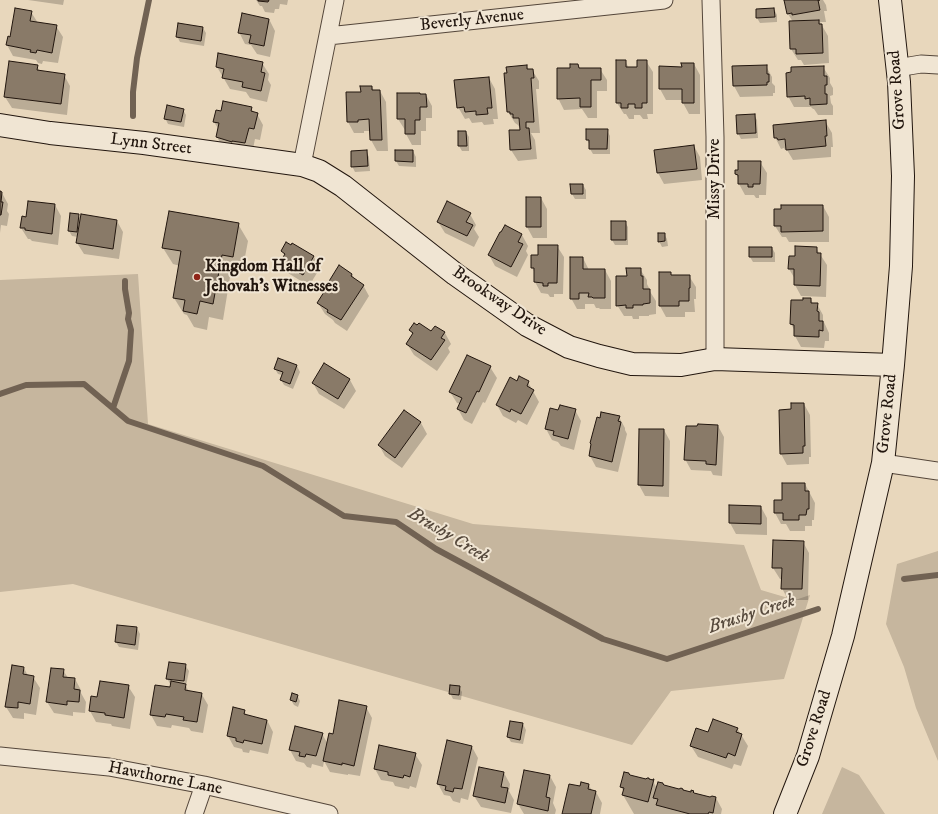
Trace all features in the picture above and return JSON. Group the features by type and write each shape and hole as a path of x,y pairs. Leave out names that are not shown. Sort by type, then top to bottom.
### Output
{"street":[{"path":"302,165 335,0"},
{"name":"Beverly Avenue","path":"328,36 664,0"},
{"name":"Missy Drive","path":"711,0 715,137 716,359"},
{"name":"Grove Road","path":"785,814 808,756 843,636 883,463 901,266 903,176 899,82 890,0"},
{"path":"897,68 921,64 938,65"},
{"name":"Lynn Street","path":"0,125 50,133 144,143 302,165"},
{"name":"Brookway Drive","path":"302,165 319,171 343,186 455,274 527,325 569,347 632,364 681,365 716,359 893,365"},
{"path":"883,463 938,471"},
{"name":"Hawthorne Lane","path":"0,756 109,767 204,785 329,814"},
{"path":"194,814 204,785"}],"shaded area":[{"path":"138,274 148,424 473,524 744,545 761,590 795,600 810,595 784,679 671,691 632,745 73,584 0,592 0,280"},
{"path":"938,551 938,761 916,708 904,667 886,624 897,564"},
{"path":"842,767 859,775 885,814 822,814"}],"building":[{"path":"258,0 269,0 268,2"},
{"path":"784,0 818,0 820,10 792,15 792,13 787,14"},
{"path":"15,8 32,11 30,21 57,25 52,53 37,50 36,53 30,52 31,50 6,45 8,36 10,37"},
{"path":"774,8 775,17 756,18 756,9"},
{"path":"242,13 269,19 264,46 249,43 251,35 238,33"},
{"path":"819,20 819,24 822,24 823,53 796,54 796,49 790,49 789,21"},
{"path":"178,23 203,27 201,41 176,37"},
{"path":"218,53 263,62 261,72 265,73 261,91 242,87 243,82 222,78 224,69 216,67"},
{"path":"616,60 626,60 626,67 637,67 637,60 647,60 647,103 642,103 642,108 635,108 635,104 628,104 628,108 621,108 621,103 616,103"},
{"path":"9,61 38,65 37,70 65,74 61,104 4,97"},
{"path":"681,63 694,63 694,103 682,103 682,89 659,89 659,66 682,67"},
{"path":"570,64 578,64 579,68 601,68 601,80 591,80 591,107 580,107 580,98 557,99 557,68 570,68"},
{"path":"527,65 527,69 533,69 534,78 531,78 534,122 526,122 526,128 529,128 531,149 510,150 509,130 520,130 519,118 513,118 513,114 507,112 504,73 507,73 506,67"},
{"path":"767,65 769,82 767,82 767,85 733,86 732,66"},
{"path":"824,66 824,76 827,76 825,94 827,94 827,104 810,105 810,98 805,99 805,96 787,97 786,73 791,72 791,67"},
{"path":"489,77 492,108 487,108 488,114 476,115 476,111 465,112 464,107 457,108 454,80"},
{"path":"360,86 372,86 372,90 380,90 382,140 370,140 369,119 358,120 358,122 347,122 346,92 361,92"},
{"path":"397,93 426,94 427,107 420,107 420,120 415,120 415,134 405,134 405,119 397,119"},
{"path":"223,101 252,107 251,111 258,113 254,129 249,128 245,143 232,142 216,137 219,123 213,122 216,110 221,111"},
{"path":"167,105 184,109 181,122 164,119"},
{"path":"755,114 756,133 737,134 736,115"},
{"path":"826,120 826,146 786,150 785,139 778,140 777,138 774,138 773,125"},
{"path":"586,129 608,129 607,149 589,149 589,140 586,140"},
{"path":"458,131 466,131 467,146 458,146"},
{"path":"694,145 697,169 657,173 654,150"},
{"path":"367,150 368,166 351,167 351,151"},
{"path":"395,150 413,150 413,162 395,161"},
{"path":"738,161 761,161 760,184 753,184 753,187 748,187 748,184 738,184 738,175 735,174 735,170 738,170"},
{"path":"570,184 583,184 583,194 571,194"},
{"path":"0,191 2,192 1,202 3,202 1,215 0,215"},
{"path":"526,197 541,197 541,227 526,227"},
{"path":"28,201 55,204 52,234 20,228 22,216 26,217"},
{"path":"447,201 471,213 466,222 473,225 467,236 437,222"},
{"path":"781,205 823,205 823,231 781,232 781,226 774,226 774,209 781,209"},
{"name":"Kingdom Hall of Jehovah’s Witnesses","path":"169,211 239,223 233,257 222,255 213,304 200,301 197,314 183,311 185,300 173,298 181,251 162,248"},
{"path":"70,213 79,214 77,232 68,231"},
{"path":"81,214 117,220 113,249 76,243"},
{"path":"611,221 626,221 626,240 611,240"},
{"path":"505,225 522,234 518,242 523,244 511,267 488,255"},
{"path":"658,233 665,233 665,241 658,242"},
{"path":"286,242 291,245 292,243 314,256 303,275 280,262 285,254 281,251"},
{"path":"538,245 558,245 557,283 548,283 548,286 543,286 543,283 534,282 534,268 531,268 531,255 538,255"},
{"path":"795,246 817,247 817,253 821,253 820,286 794,285 794,269 788,269 789,256 795,256"},
{"path":"749,247 772,247 772,257 749,257"},
{"path":"570,257 583,257 583,269 605,269 605,298 593,298 588,297 589,293 579,293 579,299 570,299"},
{"path":"339,265 364,285 341,320 327,312 328,310 317,303"},
{"path":"626,268 641,268 641,276 643,276 643,289 650,289 650,303 633,305 633,308 626,308 626,305 616,306 616,276 627,276"},
{"path":"659,272 671,272 671,275 690,275 689,301 679,301 679,306 659,306"},
{"path":"803,298 811,298 811,303 818,303 817,311 819,312 819,321 823,321 823,331 819,330 819,337 794,336 794,325 790,324 791,300 803,300"},
{"path":"414,323 417,325 419,323 431,331 435,326 445,332 441,338 445,340 431,360 406,344 413,333 409,330"},
{"path":"467,355 491,366 479,392 477,391 466,413 457,409 462,398 449,392"},
{"path":"278,358 297,365 290,384 280,380 283,372 274,369"},
{"path":"324,363 350,379 338,399 312,383"},
{"path":"519,376 529,381 527,386 534,390 521,414 511,409 510,412 496,405 510,377 517,381"},
{"path":"791,403 804,403 805,446 803,446 803,453 780,454 779,410 791,409"},
{"path":"560,405 576,409 568,439 553,435 554,431 545,429 550,408 558,410"},
{"path":"404,410 421,422 395,458 378,445"},
{"path":"601,412 620,416 618,421 621,422 612,462 589,456 590,443 597,417 600,418"},
{"path":"698,424 718,425 716,465 706,464 706,461 684,460 686,426 697,426"},
{"path":"639,429 664,429 663,486 638,485"},
{"path":"782,483 805,483 805,491 809,491 809,509 807,509 806,515 799,515 799,520 783,520 783,513 774,513 774,500 782,500"},
{"path":"729,505 761,506 761,524 729,523"},
{"path":"773,540 804,541 802,589 781,589 782,568 772,568"},
{"path":"117,625 137,627 135,645 115,642"},
{"path":"169,662 186,664 184,681 166,679"},
{"path":"12,665 24,667 23,674 34,676 30,704 18,702 18,708 5,707"},
{"path":"51,668 64,669 63,677 75,678 74,689 80,690 79,702 67,701 67,705 46,702"},
{"path":"100,681 129,685 124,718 89,711 91,696 97,697"},
{"path":"171,681 186,684 185,690 202,693 197,722 183,720 184,717 166,714 165,717 150,715 155,685 170,687"},
{"path":"450,685 460,686 459,695 449,694"},
{"path":"292,693 298,695 296,702 290,700"},
{"path":"339,700 367,706 354,766 323,761 329,733 333,734"},
{"path":"233,707 245,710 244,714 267,720 262,744 244,740 243,743 236,741 236,738 227,736"},
{"path":"713,719 738,728 736,732 742,734 735,756 728,753 726,758 690,746 696,728 708,732"},
{"path":"510,721 523,723 520,740 507,737"},
{"path":"295,726 323,733 316,756 306,754 305,757 299,756 300,752 289,750"},
{"path":"447,740 472,746 462,789 454,788 453,792 445,790 446,786 437,784"},
{"path":"379,745 416,753 410,777 404,775 403,778 388,775 388,772 374,769"},
{"path":"479,767 504,772 501,787 508,788 505,803 473,796"},
{"path":"524,770 550,775 546,797 550,798 548,811 517,804"},
{"path":"624,772 646,779 654,779 648,802 622,795 624,788 620,787"},
{"path":"581,782 589,784 588,789 596,791 591,814 562,814 569,784 580,786"},
{"path":"658,782 691,792 691,790 694,791 694,793 716,797 713,813 690,814 656,805 658,799 653,798"}],"waterway":[{"path":"133,116 133,92 137,58 149,0"},
{"path":"113,408 129,361 131,330 128,319 129,313 125,281"},
{"name":"Brushy Creek","path":"0,394 26,385 84,384 128,421 263,466 344,516 396,522 436,549 603,639 667,659 818,609"},
{"name":"Brushy Creek","path":"904,579 938,575"}],"place":[{"name":"Kingdom Hall of Jehovah’s Witnesses","path":"197,277"}]}
